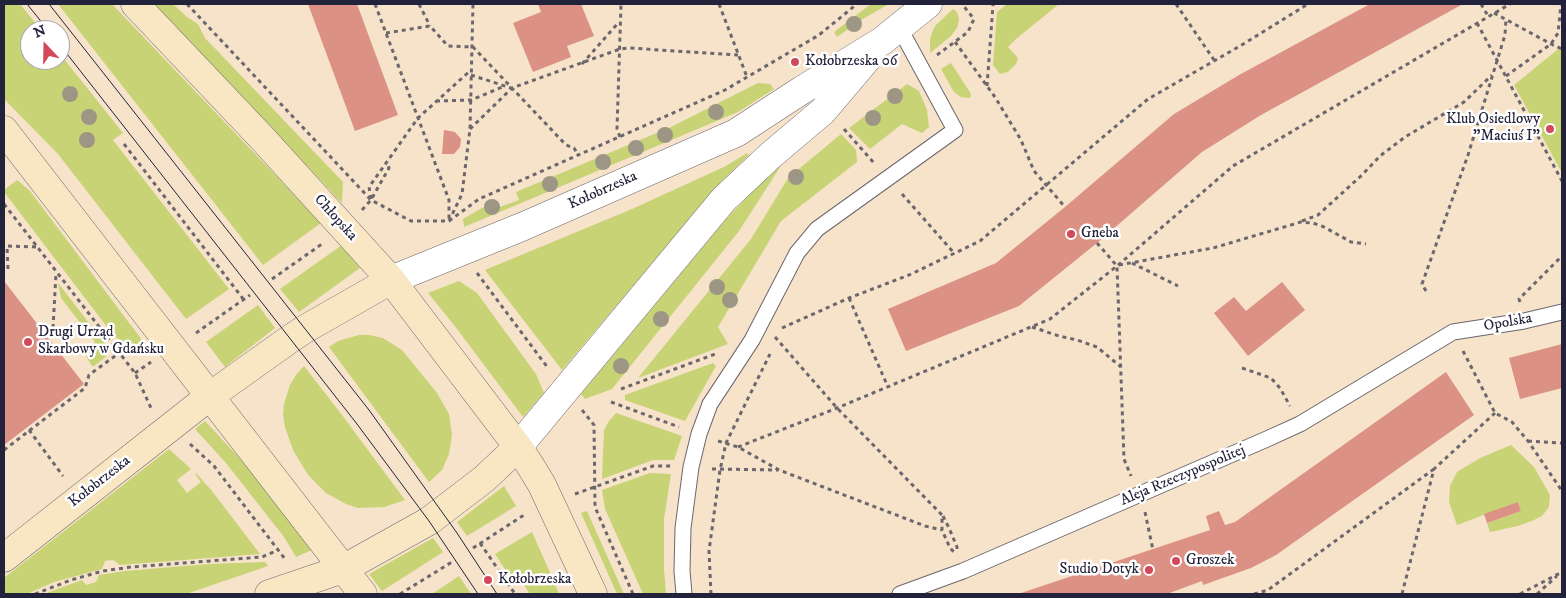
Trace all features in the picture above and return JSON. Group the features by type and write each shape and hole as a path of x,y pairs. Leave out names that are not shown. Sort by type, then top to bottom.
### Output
{"main road":[{"name":"Chłopska","path":"135,4 262,138 391,280 518,447"},
{"path":"4,130 363,594"},
{"name":"Kołobrzeska","path":"4,558 210,396 305,329 391,280"},
{"name":"Kołobrzeska","path":"269,594 343,568 435,517 484,480 518,447"},
{"path":"518,447 542,485 593,594"}],"street":[{"name":"Kołobrzeska","path":"391,280 524,226 736,133 890,34 928,4"},
{"name":"Kołobrzeska","path":"518,447 724,199 771,155 823,111 890,34"}],"lane":[{"path":"684,594 682,572 683,528 691,466 699,434 710,404 752,340 797,253 818,229 955,130 920,67 890,34"},
{"name":"Opolska","path":"1453,332 1524,321 1562,312"},
{"name":"Aleja Rzeczypospolitej","path":"900,594 964,571 1300,424 1453,332"}],"path":[{"path":"186,4 371,200 411,221 449,221 479,199 725,90 819,35 857,4"},
{"path":"375,4 448,200 449,221"},
{"path":"419,4 430,26 448,46 473,47 566,145 574,148 578,155"},
{"path":"449,221 462,194 470,130 473,4"},
{"path":"620,137 617,129 621,4"},
{"path":"719,4 747,77"},
{"path":"920,67 968,32 974,19 962,4"},
{"path":"1176,4 1214,60"},
{"path":"780,330 850,298 909,275 980,241 1148,99 1308,4"},
{"path":"1481,4 1488,16"},
{"path":"942,530 925,526 779,470 738,447 1050,319 1117,266 1233,166 1510,4"},
{"path":"1506,76 1551,44 1558,33 1561,4"},
{"path":"987,86 993,5"},
{"path":"1493,13 1562,49"},
{"path":"1426,291 1422,284 1468,155 1505,35 1506,19"},
{"path":"581,64 620,21"},
{"path":"1477,23 1562,181"},
{"path":"386,33 430,26"},
{"path":"955,42 987,86 1021,140 1034,171 1065,207"},
{"path":"470,130 512,88 620,49 738,55"},
{"path":"371,200 369,187 418,118 471,69"},
{"path":"471,75 512,88"},
{"path":"1117,266 1213,248 1302,222 1318,215 1380,156 1405,137 1464,102 1493,75"},
{"path":"436,101 471,100 505,86"},
{"path":"124,144 244,300"},
{"path":"371,200 389,168 387,162"},
{"path":"910,203 954,254"},
{"path":"4,204 135,372 154,413"},
{"path":"1302,222 1324,227 1351,242 1366,244"},
{"path":"272,280 326,240"},
{"path":"1098,243 1117,266 1124,459 1129,471"},
{"path":"8,269 5,246 37,248"},
{"path":"1524,321 1519,299 1562,256"},
{"path":"1132,263 1178,286"},
{"path":"475,270 551,371"},
{"path":"53,328 56,272"},
{"path":"196,333 250,296"},
{"path":"850,298 888,387"},
{"path":"1032,327 1097,347 1121,367"},
{"path":"1453,332 1495,413 1512,422 1528,441 1562,491"},
{"path":"771,333 837,408 942,515 957,546"},
{"path":"711,594 709,552 720,470 726,443 777,340"},
{"path":"4,450 85,388 89,375 119,353"},
{"path":"621,389 711,356"},
{"path":"135,372 156,359"},
{"path":"1242,368 1271,378 1280,388 1300,424"},
{"path":"611,402 684,429"},
{"path":"582,410 594,425 595,507 633,594"},
{"path":"1254,594 1268,590 1434,468 1495,413"},
{"path":"29,430 63,476"},
{"path":"184,438 214,466 285,559"},
{"path":"1528,441 1562,444"},
{"path":"573,494 653,466 691,466 720,470 779,470"},
{"path":"1402,594 1434,468"},
{"path":"1145,511 1154,550"},
{"path":"474,548 524,514"},
{"path":"942,515 942,530 950,548"},
{"path":"480,543 515,594"},
{"path":"35,594 71,580 103,571 131,567 262,557 278,550"},
{"path":"400,594 452,562"},
{"path":"1520,594 1561,573"},
{"path":"1537,594 1561,573"}],"green space":[{"path":"4,4 20,4 33,20 20,20 20,70 70,70 70,67 123,133 113,140 229,289 186,319 58,154 4,99"},
{"path":"58,4 112,4 321,223 263,265"},
{"path":"154,4 173,4 198,24 205,38 343,182 342,203"},
{"path":"871,4 889,4 837,37 834,32"},
{"path":"1007,4 1059,4 1008,47 1018,58 1016,64 1008,72 1000,74 993,65 997,12"},
{"path":"953,9 957,12 959,19 957,28 951,36 930,53 930,39 933,30"},
{"name":"Klub Osiedlowy \"Maciuś I\"","path":"1562,46 1562,173 1514,85"},
{"path":"951,63 971,94 970,98 961,97 954,92 941,69"},
{"path":"758,83 770,84 774,89 738,112 464,227 463,219 482,208 497,202 500,207 519,200 516,192 671,127"},
{"path":"907,84 919,91 927,110 929,127 922,133 902,124 870,149 849,128"},
{"path":"841,134 856,150 857,162 781,221 718,327 728,344 638,378 751,239 788,178"},
{"path":"747,153 749,155 722,181 562,370 485,270 632,209 726,166"},
{"path":"782,164 739,231 612,389 585,399 581,394 726,219"},
{"path":"17,180 30,191 145,344 129,345 114,336 4,192"},
{"path":"342,245 360,268 299,312 280,289"},
{"path":"459,281 477,293 536,374 544,393 523,417 428,293"},
{"path":"58,283 107,346 107,356 94,366 92,366 84,353 95,342 61,298"},
{"path":"258,305 275,328 225,367 206,342"},
{"path":"359,335 383,338 402,350 437,393 449,414 452,435 449,454 442,470 429,482 329,347 338,341"},
{"path":"713,363 716,366 685,421 625,400 625,395"},
{"path":"304,366 405,500 384,507 358,508 326,493 308,475 293,450 283,415 284,404 290,385"},
{"path":"616,413 682,436 674,460 653,460 602,479 604,430"},
{"path":"205,421 244,463 312,550 296,557 284,537 226,463 195,429"},
{"path":"1511,445 1534,467 1550,495 1549,507 1542,516 1534,520 1518,526 1490,532 1487,523 1521,511 1518,502 1457,525 1449,502 1450,486 1457,472 1480,458"},
{"path":"169,449 191,469 177,480 187,493 201,482 196,473 260,554 120,565 113,560 105,561 102,569 54,582 27,594 4,594 4,578"},
{"path":"650,473 671,474 664,519 666,594 643,594 605,509 602,490"},
{"path":"504,486 516,506 467,536 457,522"},
{"path":"587,511 624,594 617,594 581,513"},
{"path":"532,532 559,594 528,594 520,578 513,582 495,554"},
{"path":"433,538 443,552 382,591 369,574"},
{"path":"265,562 268,566 186,594 44,594 82,580 86,585 96,582 99,575 125,571 209,564"},
{"path":"459,576 471,594 432,594"}],"building":[{"path":"308,4 357,4 398,115 355,131"},
{"path":"538,4 581,4 594,36 567,46 571,57 533,72 513,23 541,12"},
{"path":"1370,4 1463,4 1261,115 1202,152 1097,243 1019,306 906,351 888,309 996,263 1174,114 1239,75"},
{"path":"444,130 455,132 461,139 460,147 454,154 442,154"},
{"name":"Drugi Urząd Skarbowy w Gdańsku","path":"4,281 84,384 4,445"},
{"path":"1282,282 1305,310 1248,356 1214,313 1234,297 1246,311"},
{"path":"1562,344 1562,388 1520,399 1509,358"},
{"path":"1446,372 1474,415 1276,555 1251,568 1203,585 1202,581 1167,594 1018,594 1210,530 1206,516 1219,511 1225,525 1235,522"},
{"path":"1518,502 1521,511 1487,523 1484,514"}],"tram line":[{"path":"27,4 40,20"},
{"path":"49,4 369,410 457,533 497,594"},
{"path":"70,58 357,424 429,521 478,594"}],"place":[{"name":"Kołobrzeska 06","path":"795,62"},
{"name":"Klub Osiedlowy \"Maciuś I\"","path":"1550,129"},
{"name":"Gneba","path":"1071,234"},
{"name":"Drugi Urząd Skarbowy w Gdańsku","path":"28,342"},
{"name":"Groszek","path":"1176,561"},
{"name":"Studio Dotyk","path":"1149,570"},
{"name":"Kołobrzeska","path":"488,580"}]}
